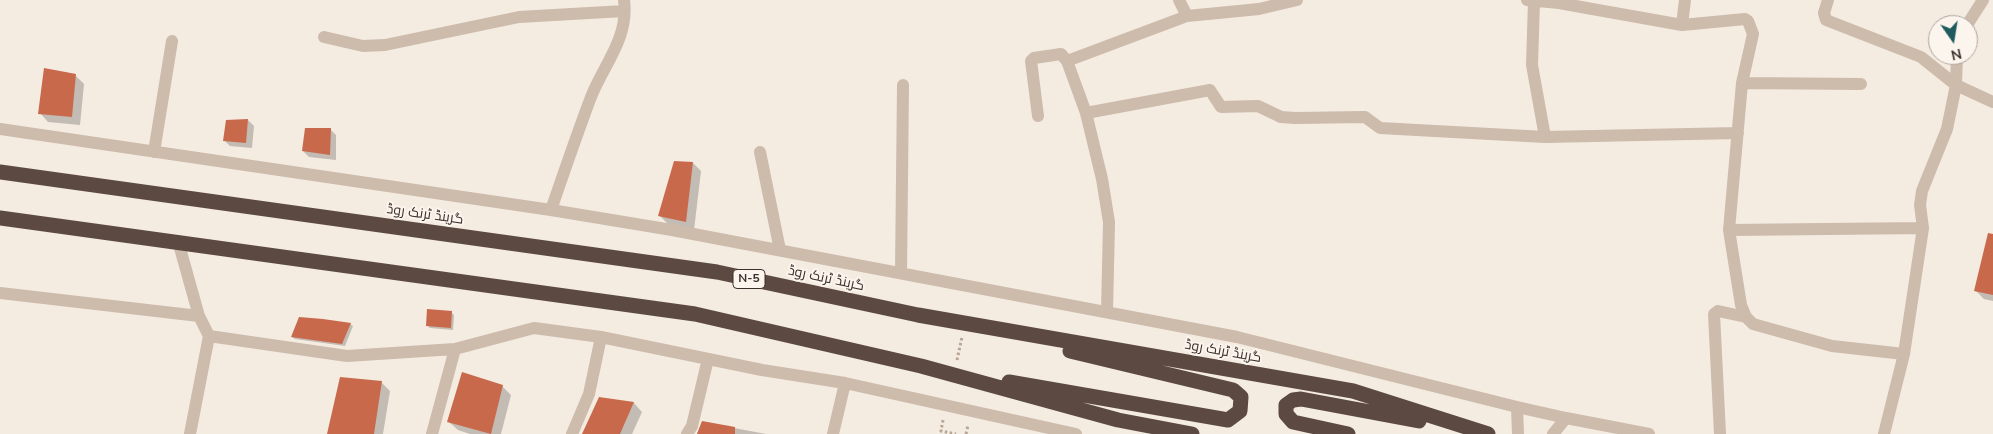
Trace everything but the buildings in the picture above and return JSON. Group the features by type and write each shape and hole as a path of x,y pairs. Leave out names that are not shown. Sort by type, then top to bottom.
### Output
{"highway":[{"name":"گرینڈ ٹرنک روڈ","path":"0,172 716,272 918,315 1353,391 1485,433"},
{"path":"0,218 178,241 695,314 921,366 1118,420 1192,434"},
{"path":"918,315 1233,390 1241,397 1242,405 1238,414 1228,420 921,366"},
{"path":"1348,434 1293,422 1286,414 1286,405 1293,400 1301,399 1485,433"}],"street":[{"path":"1179,0 1187,16"},
{"path":"1067,62 1187,16 1259,9 1297,0"},
{"path":"1545,137 1532,65 1531,0 1682,25 1745,19 1748,21 1753,34 1742,83 1729,230 1741,305 1746,317 1754,324 1832,346 1904,354"},
{"path":"1682,25 1685,0"},
{"path":"1828,0 1824,13 1826,20 1921,57 1956,85 1993,102"},
{"path":"1973,15 1983,0"},
{"path":"324,37 363,46 385,46 519,17 624,5 623,28 619,41 592,94 551,210"},
{"path":"154,152 172,41"},
{"path":"1038,116 1031,61 1034,58 1061,54 1067,62 1086,113 1102,179 1109,222 1107,312"},
{"path":"1884,434 1904,354 1923,228 1920,205 1922,191 1947,129 1956,85 1957,65"},
{"path":"1742,83 1861,84"},
{"path":"901,273 904,85"},
{"path":"1086,113 1210,90 1221,107 1258,106 1281,117 1365,117 1380,128 1457,134 1545,137 1738,133"},
{"path":"0,129 551,210 780,250 1237,337 1517,407 1649,434"},
{"path":"760,152 780,250"},
{"path":"1729,230 1923,228"},
{"path":"178,241 199,316 209,336 190,434"},
{"path":"0,292 199,316"},
{"path":"1720,434 1714,314 1718,311 1746,317"},
{"path":"209,336 347,356 456,349 534,328 601,337 708,359 846,383 1068,433"},
{"path":"572,434 589,394 601,337"},
{"path":"432,434 456,349"},
{"path":"687,434 692,426 708,359"},
{"path":"833,434 846,383"},
{"path":"1517,407 1518,434"},
{"path":"1553,434 1566,418"}],"path":[{"path":"940,431 956,434"}]}
